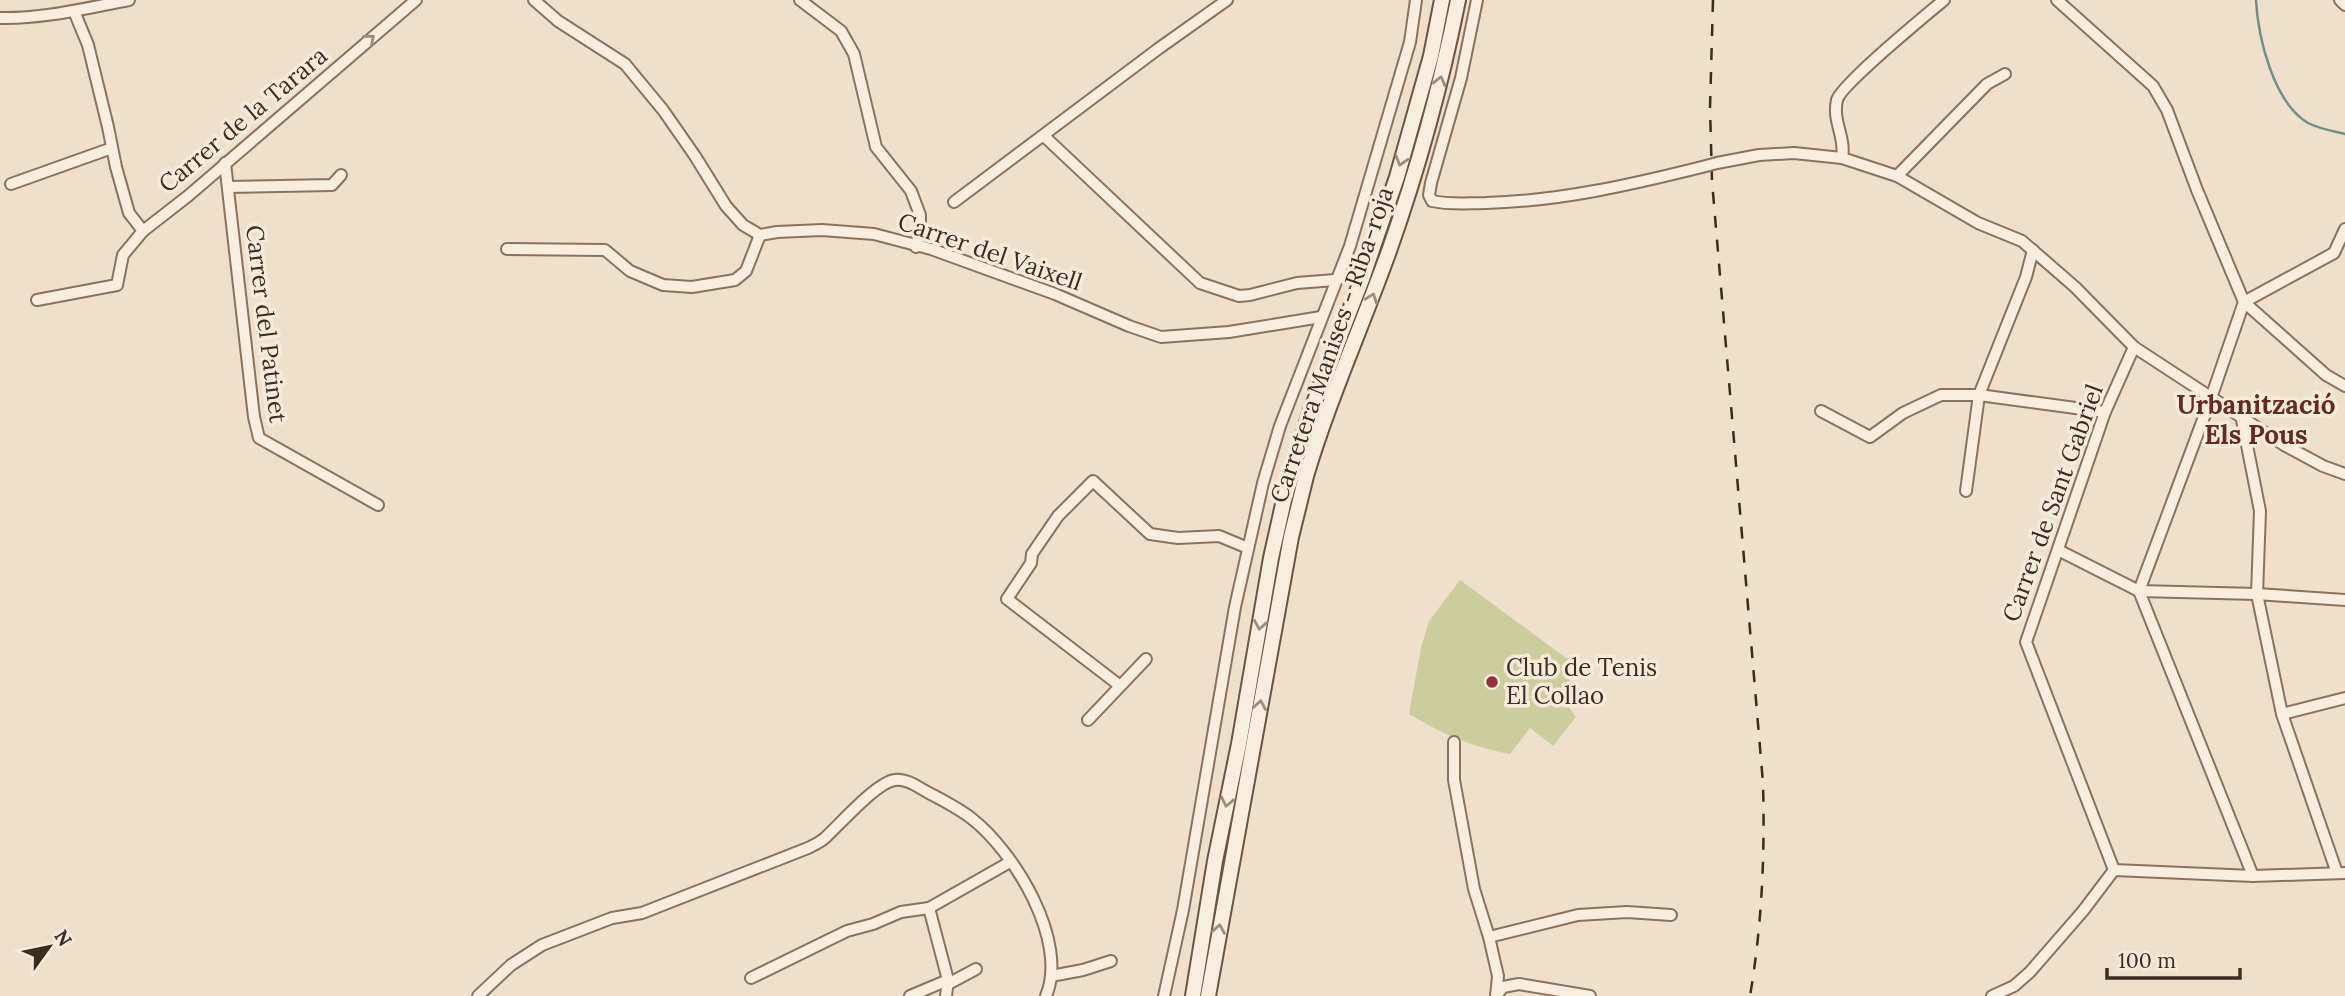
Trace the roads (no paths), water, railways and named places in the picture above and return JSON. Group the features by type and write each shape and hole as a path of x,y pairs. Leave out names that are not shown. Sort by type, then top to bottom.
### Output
{"main road":[{"name":"Carretera Manises - Riba-roja","path":"1193,996 1215,861 1284,500 1309,416 1362,279 1397,177 1432,56 1442,0"},
{"name":"Carretera Manises - Riba-roja","path":"1208,996 1294,525 1323,426 1411,187 1434,106 1458,0"}],"street":[{"path":"0,18 16,19 74,11 129,0"},
{"name":"Carrer de la Tarara","path":"37,300 117,285 123,256 143,231 188,196 416,0"},
{"path":"507,249 605,250 630,271 663,285 692,287 735,279 746,271 760,235 743,225 726,205 663,110 625,64 558,21 534,0"},
{"path":"800,0 841,31 854,54 876,148 911,191 920,215 920,229 915,247"},
{"path":"954,202 1227,0"},
{"path":"1164,996 1183,910 1223,674 1248,548 1277,435 1350,246 1372,175 1410,42 1416,0"},
{"path":"1477,0 1461,78 1431,183 1429,195 1432,201 1444,204 1513,202 1578,195 1759,155 1794,153 1842,158 1897,176 1978,223 2022,241 2076,287 2134,347 2242,420 2323,466 2345,474"},
{"path":"1842,158 1844,148 1835,116 1838,96 1944,0"},
{"path":"2057,0 2153,86 2167,110 2244,302 2326,375 2345,386"},
{"path":"2340,0 2345,5"},
{"path":"74,11 88,45 129,213 143,231"},
{"path":"1897,176 1987,84 2006,74"},
{"path":"1044,136 1200,283 1239,296 1297,283 1335,280"},
{"path":"11,184 112,148"},
{"name":"Carrer del Patinet","path":"225,163 254,417 259,438 378,505"},
{"path":"228,187 332,185 341,175"},
{"path":"2253,876 2139,592 2244,302 2334,253 2345,229"},
{"name":"Carrer del Vaixell","path":"760,235 822,230 874,234 915,247 932,249 1055,294 1118,322 1161,337 1230,332 1321,317"},
{"path":"1966,491 1979,395 2026,277 2033,250"},
{"name":"Carrer de Sant Gabriel","path":"2114,870 2026,642 2105,412 2134,347"},
{"path":"1821,411 1870,437 1903,413 1941,395 1979,395 2105,412"},
{"path":"1992,996 2014,986 2030,972 2114,870 2253,876 2341,873 2282,714 2258,594 2259,511 2242,420"},
{"path":"1119,685 1007,598 1031,563 1032,554 1071,501 1093,481 1150,534 1178,538 1219,536 1248,548"},
{"path":"2058,550 2139,592 2258,594 2345,600"},
{"path":"1088,720 1146,659"},
{"path":"2282,714 2345,698"},
{"path":"1454,742 1454,780 1462,830 1497,976 1496,996"},
{"path":"478,996 511,965 542,945 612,918 642,914 808,848 824,839 882,785 895,780 905,780 947,802 972,819 1004,852 1040,912 1049,948 1051,976 1046,996"},
{"path":"751,978 847,931 901,912 929,908 1010,862"},
{"path":"929,908 948,982 946,996"},
{"path":"1489,937 1577,915 1627,912 1671,915"},
{"path":"1051,976 1111,961"},
{"path":"910,996 976,969"},
{"path":"1496,996 1503,987 1519,984 1590,996"}],"waterway":[{"path":"2256,0 2264,50 2285,100 2308,123 2345,134"}],"railway":[{"path":"1713,0 1710,108 1712,181 1763,783 1762,890 1750,996"}],"place":[{"name":"Club de Tenis El Collao","path":"1492,682"}],"district":[{"name":"Urbanització Els Pous","path":"2256,420"}]}
